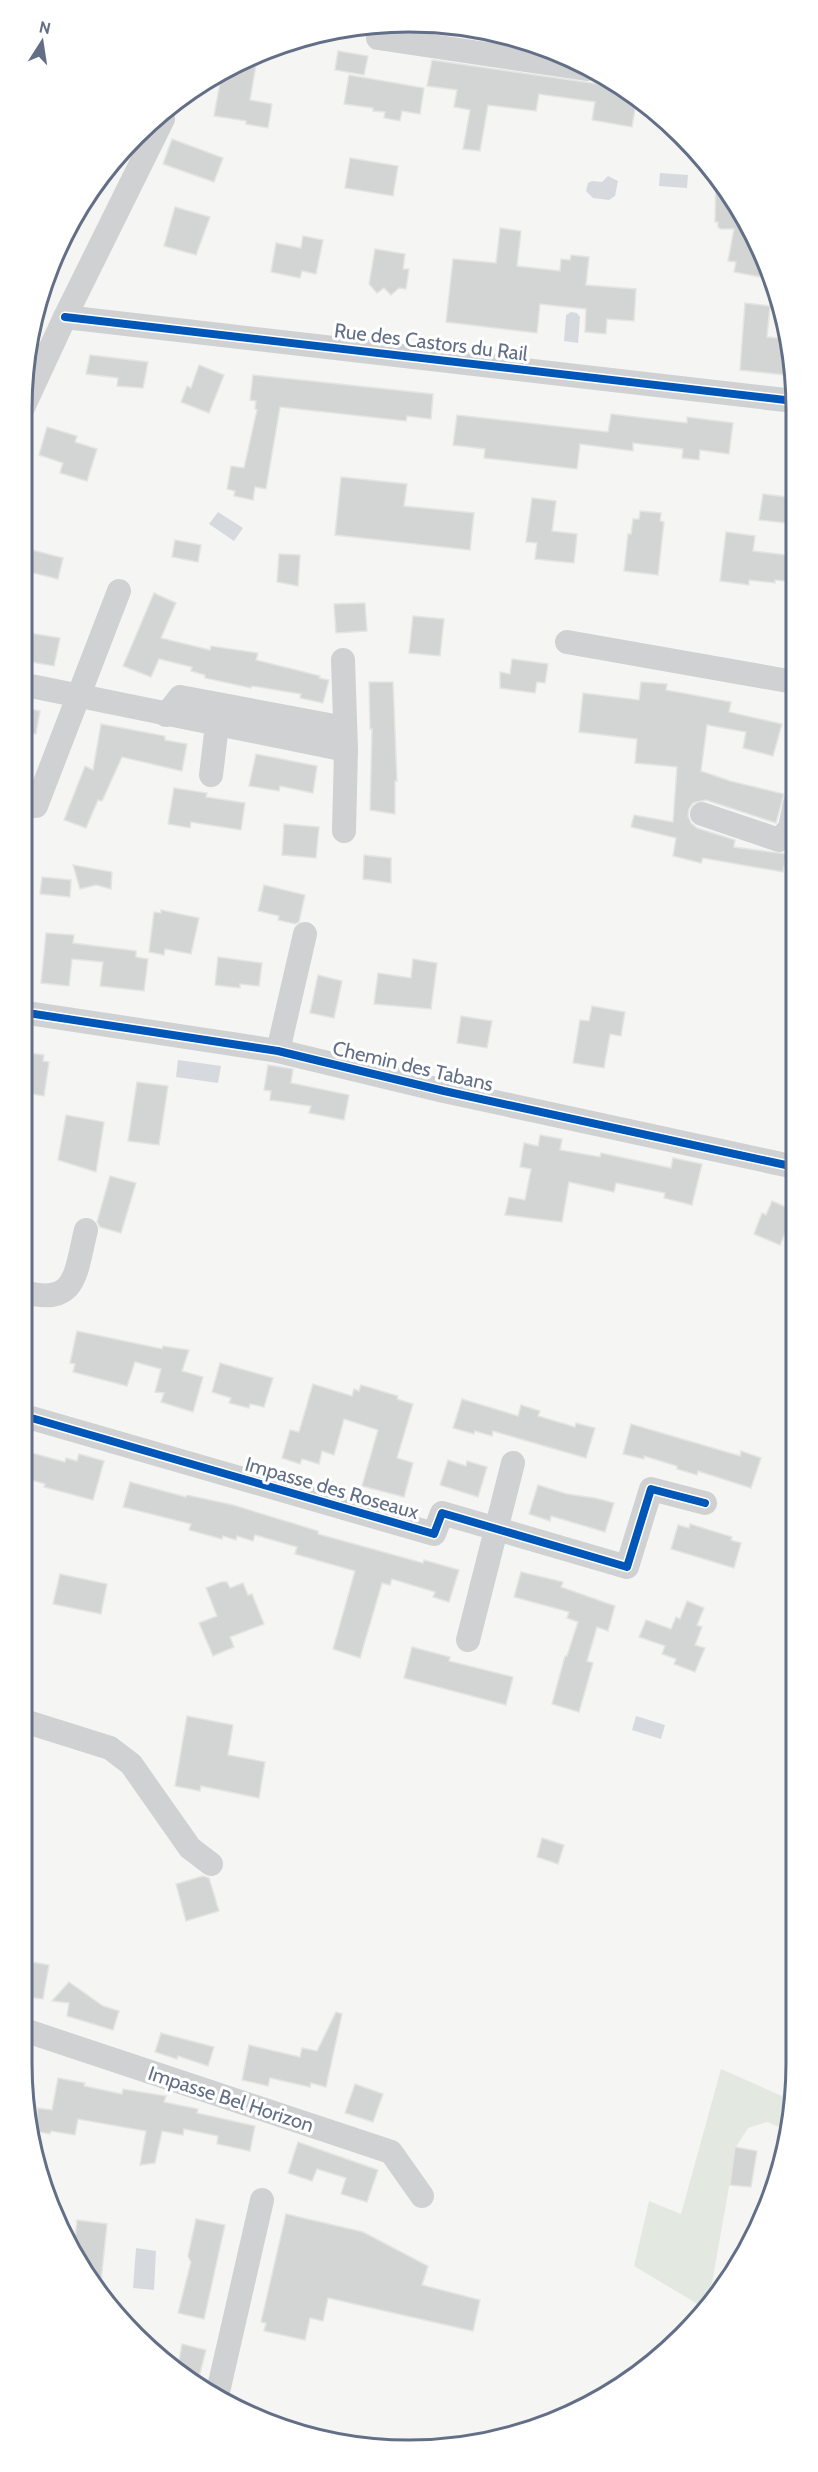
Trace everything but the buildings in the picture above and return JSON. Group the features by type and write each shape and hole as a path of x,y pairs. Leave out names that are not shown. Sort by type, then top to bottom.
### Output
{"street":[{"path":"378,38 567,66"},
{"path":"32,388 65,316 160,125"},
{"name":"Rue des Castors du Rail","path":"65,316 786,400"},
{"path":"36,806 119,591"},
{"path":"567,642 786,681"},
{"path":"343,660 346,739 344,831"},
{"path":"32,686 217,725 346,739"},
{"path":"166,715 180,697 346,739"},
{"path":"211,775 217,725"},
{"path":"702,814 779,840 786,832"},
{"path":"278,1051 305,934"},
{"name":"Chemin des Tabans","path":"32,1014 278,1051 444,1091 786,1165"},
{"path":"32,1294 47,1297 61,1294 70,1286 76,1272 86,1230"},
{"name":"Impasse des Roseaux","path":"32,1418 434,1534 442,1513 627,1567 651,1489 705,1503"},
{"path":"468,1640 513,1463"},
{"path":"32,1723 110,1748 131,1764 190,1848 211,1864"},
{"name":"Impasse Bel Horizon","path":"32,2033 391,2152 422,2196"},
{"path":"219,2389 262,2200"}],"shaded area":[{"path":"660,173 688,175 687,188 659,186"},
{"path":"608,176 618,181 615,196 609,200 593,198 586,191 588,183 602,182"},
{"path":"571,312 577,313 580,317 578,343 564,341 566,315"},
{"path":"218,512 243,528 234,541 209,524"},
{"path":"178,1060 221,1066 218,1083 176,1077"},
{"path":"636,1716 665,1725 661,1739 632,1730"},
{"path":"721,2069 782,2096 786,2080 780,2128 767,2122 748,2128 736,2147 712,2283 699,2305 634,2266 649,2201 681,2214"},
{"path":"136,2248 156,2251 154,2290 133,2288"}],"cycle path":[{"path":"65,317 786,400"},
{"path":"32,1014 278,1051 444,1091 786,1165"},
{"path":"32,1418 434,1534 442,1513 627,1567 651,1489 705,1503"}]}
